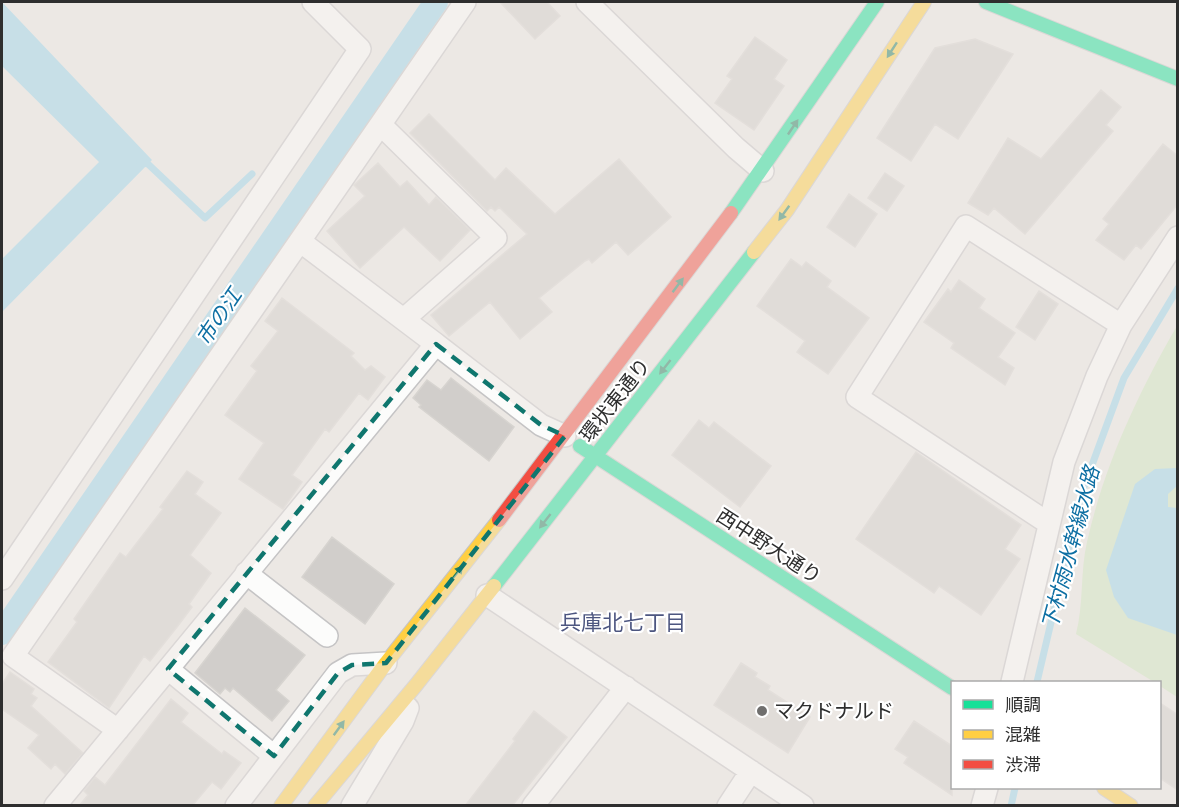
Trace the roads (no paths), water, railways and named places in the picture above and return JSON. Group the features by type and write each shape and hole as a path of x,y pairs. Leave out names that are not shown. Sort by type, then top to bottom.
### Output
{"main road":[{"name":"環状東通り","path":"281,806 386,663 565,436 763,171 877,2"},
{"name":"環状東通り","path":"315,806 416,685 787,210 924,2"},
{"path":"987,2 1178,79"},
{"name":"西中野大通り","path":"565,436 951,687"},
{"path":"1106,789 1131,806"}],"street":[{"path":"2,579 360,49 313,2"},
{"path":"118,730 13,656 465,2"},
{"path":"587,2 736,148 763,171"},
{"path":"381,125 496,238 404,319"},
{"path":"1048,523 857,397 966,226 1121,325"},
{"path":"1012,681 1064,462 1097,376 1121,325 1178,237"},
{"path":"301,242 541,425 565,436"},
{"path":"56,806 436,344"},
{"path":"246,573 327,636"},
{"path":"487,595 803,806"},
{"path":"236,806 338,673 352,665 386,663"},
{"path":"168,669 274,756"},
{"path":"352,806 403,721 416,685"},
{"path":"533,806 626,687"},
{"path":"728,806 751,771"},
{"path":"982,806 987,789"}],"water":[{"path":"2,2 152,160 2,312 2,259 99,162 2,66"},
{"path":"1177,468 1177,486 1168,494 1168,507 1177,508 1177,635 1128,618 1114,597 1106,570 1135,484 1155,469"}],"waterway":[{"name":"市の江","path":"2,633 436,2"},
{"path":"140,162 148,164 205,218 252,174"},
{"name":"下村雨水幹線水路","path":"1037,681 1081,495 1124,378 1178,288"},
{"name":"下村雨水幹線水路","path":"1011,806 1015,789"}],"place":[{"name":"マクドナルド","path":"762,711"}],"district":[{"name":"兵庫北七丁目","path":"623,623"}]}
